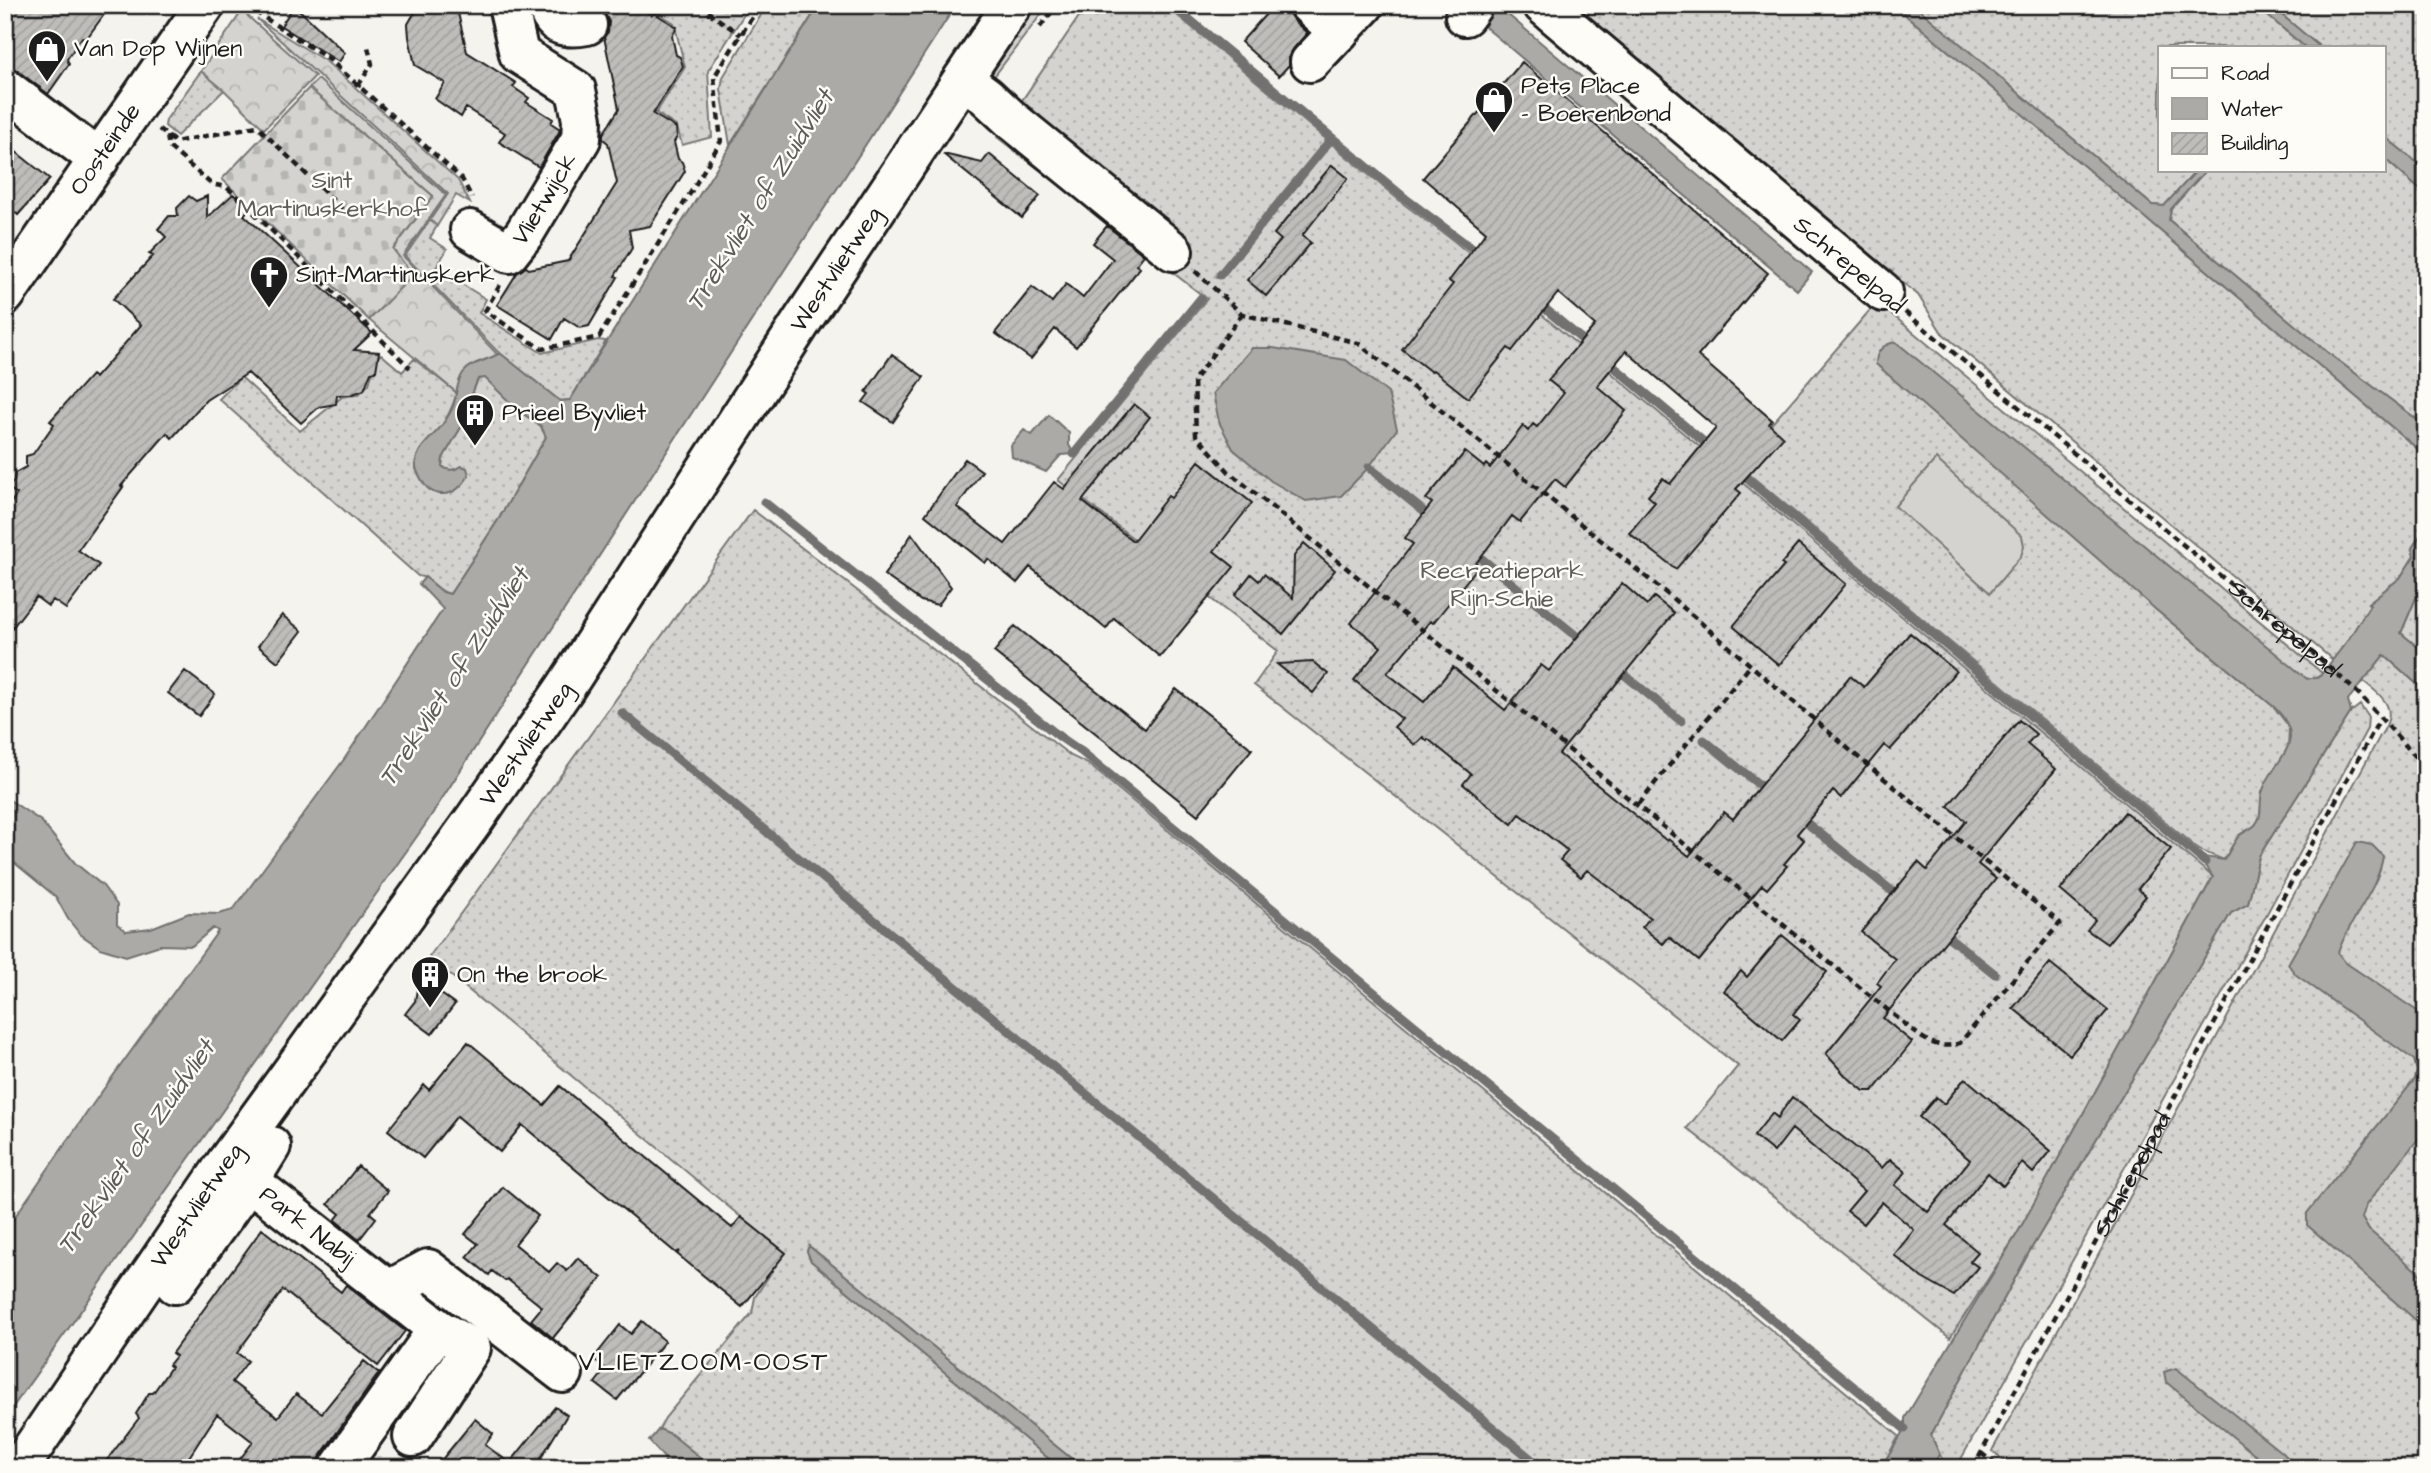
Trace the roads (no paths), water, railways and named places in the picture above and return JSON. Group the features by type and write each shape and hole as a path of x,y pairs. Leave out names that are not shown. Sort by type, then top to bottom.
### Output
{"street":[{"name":"Oosteinde","path":"5,295 205,5"},
{"name":"Vlietwijck","path":"470,230 509,253 524,234 582,139 582,120 576,90 519,54 508,5"},
{"path":"547,5 554,22 562,27 587,25"},
{"name":"Westvlietweg","path":"50,1468 238,1172 565,688 804,318 1012,5"},
{"path":"1309,5 1352,19 1310,62"},
{"name":"Schrepelpad","path":"1543,5 1883,292"},
{"path":"962,79 1173,251"},
{"path":"5,88 99,160"},
{"name":"Westvlietweg","path":"19,1468 238,1172 271,1146"},
{"name":"Park Nabij","path":"238,1172 438,1329 481,1333 563,1373"},
{"name":"Park Nabij","path":"389,1290 428,1269 481,1333"},
{"path":"339,1468 438,1329"},
{"path":"413,1437 481,1333"}],"water":[{"name":"Trekvliet of Zuidvliet","path":"819,5 956,5 425,825 5,1418 5,1231 218,931 213,928 192,946 160,945 126,956 100,948 80,934 56,897 5,855 5,797 41,821 75,863 103,886 117,905 117,924 126,931 151,928 189,913 219,914 233,910 345,758 443,609 419,584 425,577 443,592 450,594 500,517 546,437 541,426 519,411 485,378 478,379 469,401 467,417 443,458 442,466 452,470 462,466 467,468 469,475 458,489 451,492 444,494 431,490 417,472 417,456 451,412 463,373 471,366 500,353 560,401 570,400"},
{"path":"1894,5 1914,5 2152,205 2164,206 2195,172 2204,172 2171,209 2169,220 2332,356 2426,426 2426,456"},
{"path":"2255,5 2270,5 2319,46 2304,46"},
{"path":"1500,8 1812,272 1797,290 1485,27 1489,15"},
{"path":"2386,138 2426,170 2426,195 2386,160"},
{"path":"1896,342 2307,679 2320,676 2348,640 2370,605 2368,603 2400,578 2414,556 2412,548 2426,527 2426,580 2401,633 2426,654 2426,692 2384,655 2348,700 2351,712 2259,856 2248,904 2231,913 2028,1254 1931,1435 1939,1453 1936,1462 1914,1462 1910,1468 1881,1468 1905,1429 1905,1418 2017,1234 2213,877 2198,856 2224,860 2238,837 2256,824 2262,793 2290,741 2290,731 2285,720 2274,707 2155,609 1876,364 1881,349"},
{"path":"1252,348 1273,348 1346,360 1388,393 1397,429 1369,467 1341,496 1306,501 1271,481 1233,449 1219,422 1213,393"},
{"path":"1049,415 1069,433 1069,445 1074,454 1061,455 1046,472 1012,457 1011,445 1024,430 1032,435"},
{"path":"2357,842 2372,845 2383,856 2375,881 2338,953 2346,963 2426,1017 2426,1129 2366,1205 2362,1218 2369,1230 2426,1279 2426,1329 2307,1225 2307,1213 2415,1079 2417,1071 2414,1060 2295,974 2288,964"},
{"path":"809,1246 1083,1468 1060,1468 811,1261 807,1251"},
{"path":"2176,1368 2301,1468 2271,1468 2166,1382 2164,1372"},
{"path":"659,1429 671,1434 713,1468 660,1468 666,1460 649,1441"}],"waterway":[{"path":"1168,5 1184,15 1406,199 1481,255"},
{"path":"1220,275 1332,138"},
{"path":"1074,454 1201,298"},
{"path":"1537,302 1591,347"},
{"path":"1607,361 1711,448"},
{"path":"1369,467 1433,519"},
{"path":"1738,471 2205,862"},
{"path":"764,502 1082,752 1905,1429"},
{"path":"1471,550 1585,643"},
{"path":"1615,667 1681,721"},
{"path":"622,713 1542,1468"},
{"path":"1704,740 1768,792"},
{"path":"1798,816 1902,899"},
{"path":"1940,930 1995,974"}],"place":[{"name":"Van Dop Wijnen","path":"47,83"},
{"name":"Pets Place - Boerenbond","path":"1494,134"},
{"name":"Sint-Martinuskerk","path":"269,309"},
{"name":"Prieel Byvliet","path":"475,447"},
{"name":"On the brook","path":"430,1009"}],"district":[{"name":"VLIETZOOM-OOST","path":"704,1362"}],"park label":[{"name":"Sint Martinuskerkhof","path":"332,195"},
{"name":"Recreatiepark Rijn-Schie","path":"1502,585"}]}
